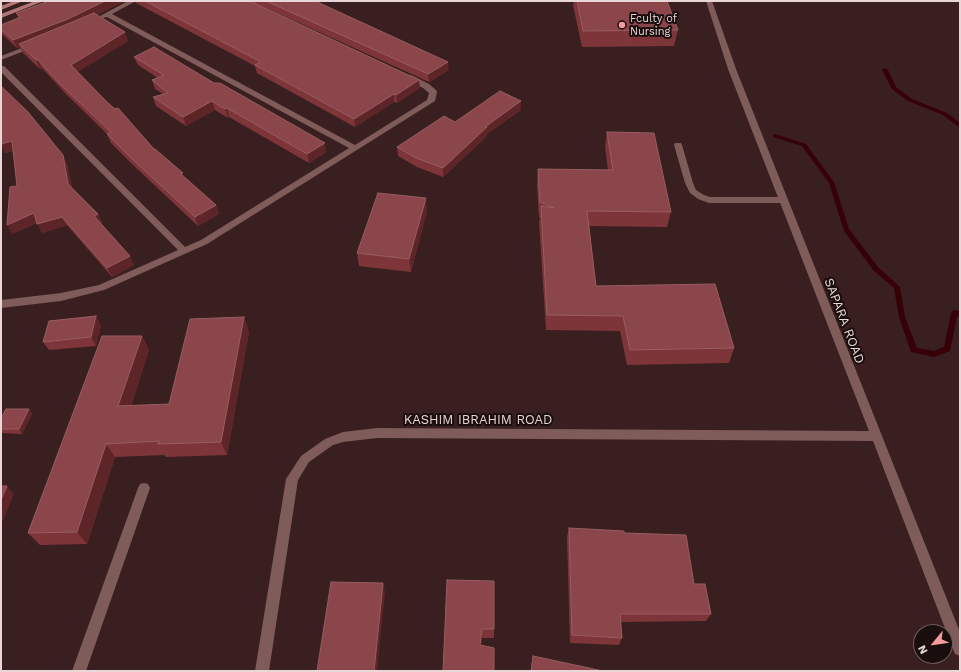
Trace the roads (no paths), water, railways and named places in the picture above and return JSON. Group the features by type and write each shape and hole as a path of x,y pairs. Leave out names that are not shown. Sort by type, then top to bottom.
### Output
{"street":[{"path":"1,8 20,1"},
{"path":"1,16 41,1"},
{"path":"94,20 133,1"},
{"name":"SAPARA ROAD","path":"709,1 732,69 960,649"},
{"path":"107,14 355,148"},
{"path":"1,58 45,41"},
{"path":"1,68 184,251"},
{"path":"1,304 61,297 101,288 204,242 431,100 433,92 426,86 398,72"},
{"name":"KASHIM IBRAHIM ROAD","path":"262,671 292,479 305,459 329,442 343,437 377,433 875,436"},
{"path":"79,671 144,488"}],"lane":[{"path":"678,145 689,183 693,191 701,197 709,200 783,200"}],"waterway":[{"path":"885,70 894,88 910,100 945,114 960,126"},
{"path":"775,136 804,145 832,183 846,230 876,269 897,287 902,317 914,350 934,354 947,349 954,313 960,314"}],"place":[{"name":"Fculty of Nursing","path":"622,25"}]}
